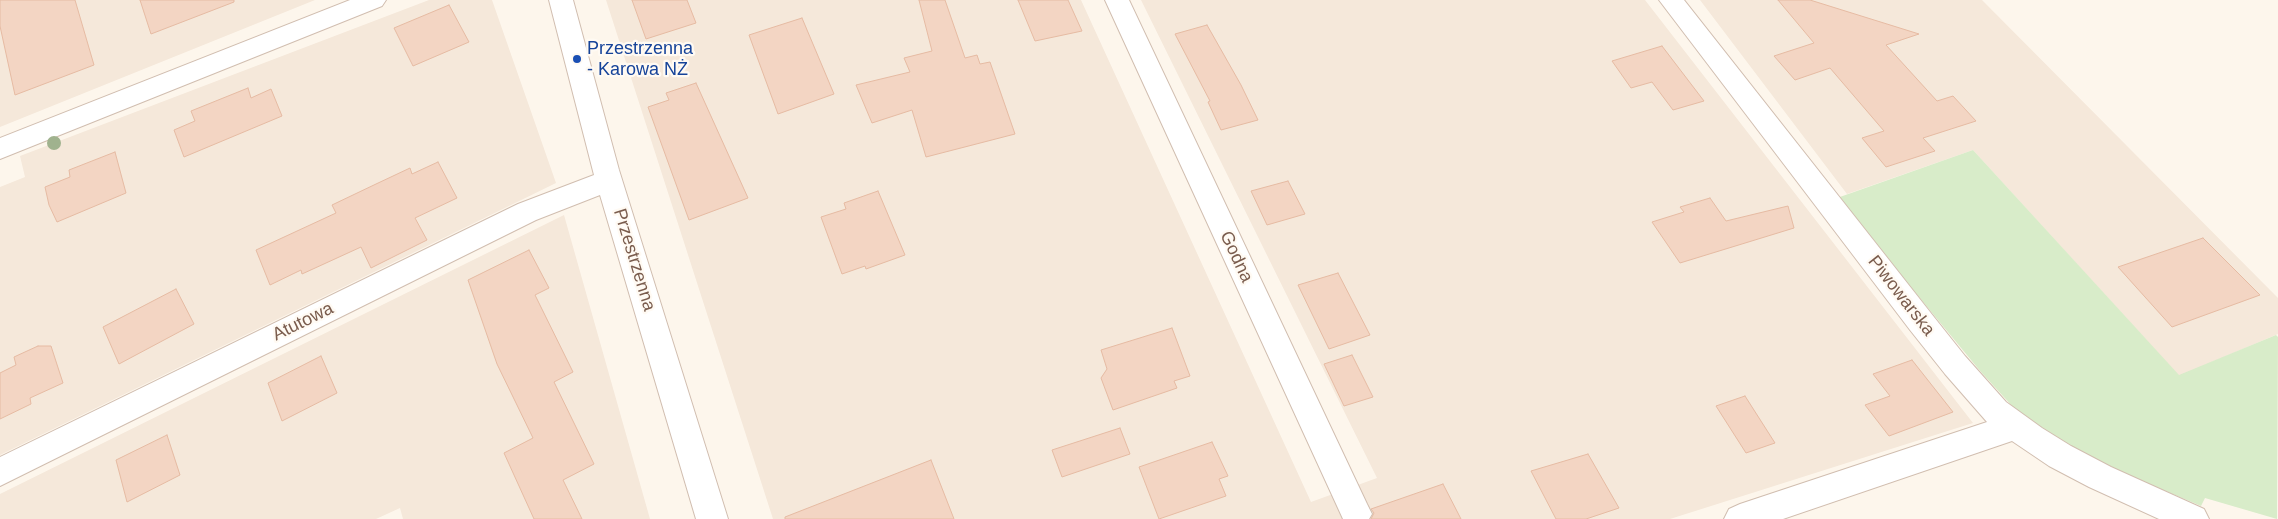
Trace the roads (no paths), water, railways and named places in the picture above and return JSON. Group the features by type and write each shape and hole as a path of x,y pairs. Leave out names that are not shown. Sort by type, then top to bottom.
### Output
{"street":[{"path":"0,149 374,0"},
{"name":"Przestrzenna","path":"561,0 610,180 712,519"},
{"name":"Godna","path":"1117,0 1356,514"},
{"name":"Piwowarska","path":"1671,0 1955,364 1996,411 2060,456 2100,477 2193,519"},
{"name":"Atutowa","path":"0,472 527,212 610,180"},
{"path":"1740,519 2016,426"}],"place":[{"name":"Przestrzenna - Karowa NŻ","path":"577,59"}]}
